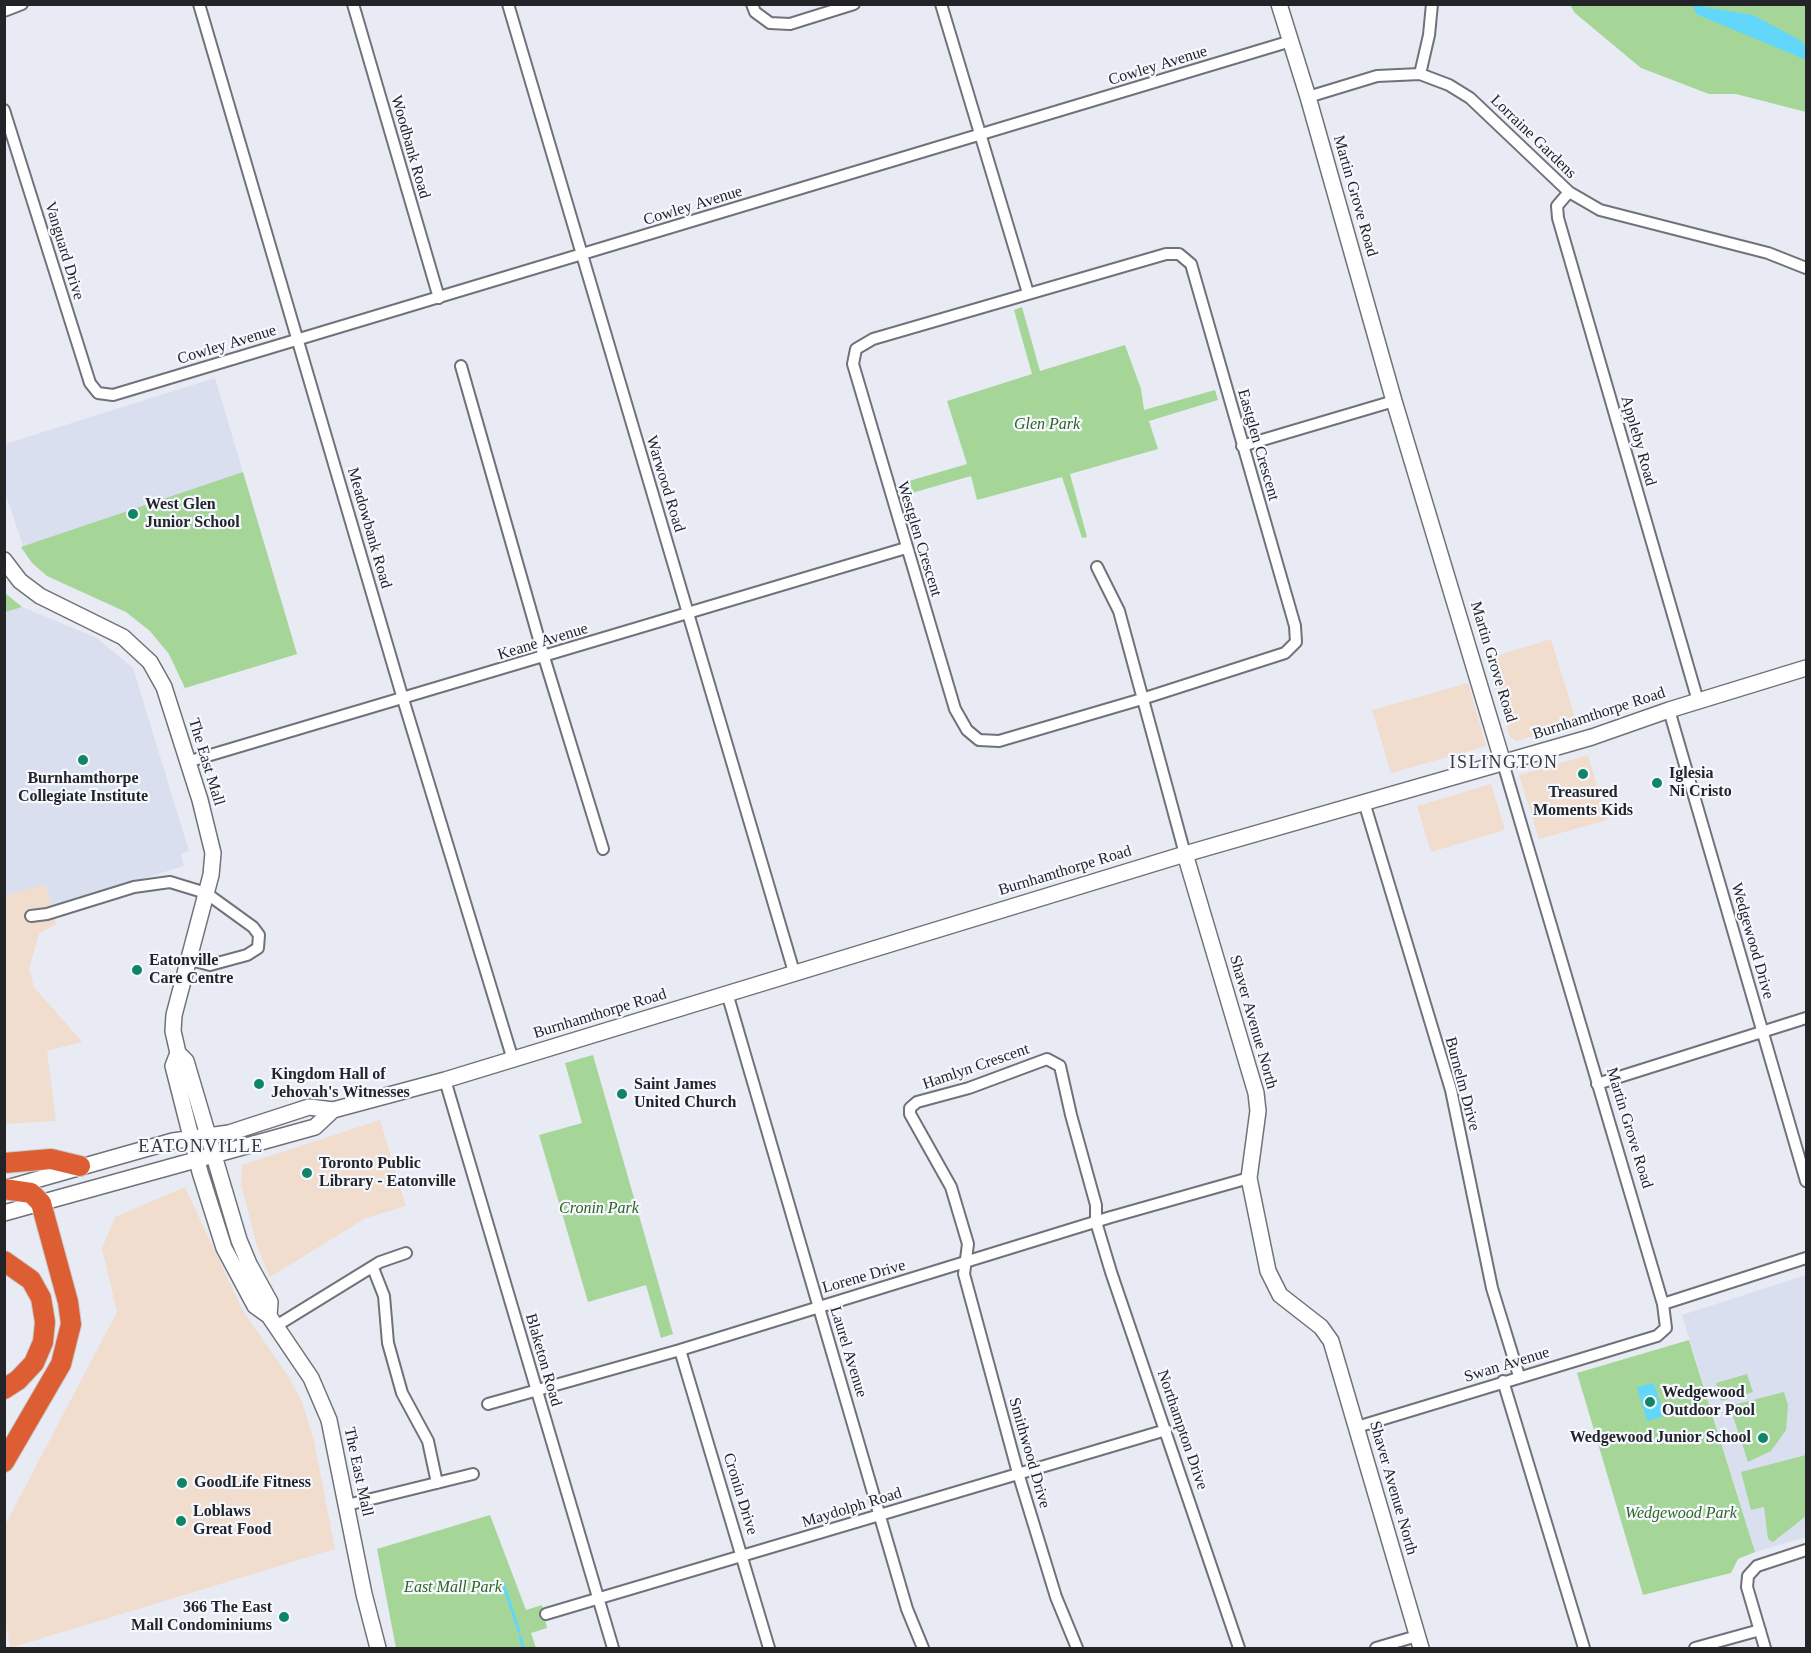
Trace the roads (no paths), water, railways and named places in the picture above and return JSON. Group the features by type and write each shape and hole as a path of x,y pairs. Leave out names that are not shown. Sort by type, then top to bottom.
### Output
{"highway":[{"path":"4,1163 51,1159 80,1166"},
{"path":"4,1189 31,1193 42,1203 70,1310 69,1336 55,1377 4,1462"},
{"path":"4,1261 31,1280 41,1298 45,1322 43,1342 34,1363 18,1380 4,1389"}],"main road":[{"name":"Martin Grove Road","path":"1279,4 1308,97 1394,401 1503,763"},
{"name":"The East Mall","path":"4,560 20,581 40,596 116,632 150,662 164,687 213,853 206,893 173,1020 177,1053 173,1066 197,1159 224,1248 255,1306 272,1321 311,1378 326,1411 364,1594 378,1648"},
{"name":"Burnhamthorpe Road","path":"4,1189 80,1166 193,1138 229,1132 309,1107 333,1110 445,1080 1185,854 1592,737 1669,710 1806,669"},
{"name":"Shaver Avenue North","path":"1185,854 1256,1092 1258,1111 1249,1178 1268,1271 1280,1295 1321,1327 1331,1341 1419,1642"},
{"name":"The East Mall","path":"177,1053 186,1061 239,1240 270,1302 272,1321"},
{"name":"Burnhamthorpe Road","path":"4,1213 315,1127 333,1110"}],"street":[{"path":"4,11 22,4"},
{"name":"Meadowbank Road","path":"199,4 403,699 513,1060"},
{"name":"Woodbank Road","path":"353,4 439,298"},
{"name":"Warwood Road","path":"507,4 794,972"},
{"path":"752,4 754,12 770,23 790,24 854,4"},
{"path":"941,4 1028,293"},
{"path":"1420,74 1429,35 1432,4"},
{"name":"Cowley Avenue","path":"103,394 113,395 1291,42"},
{"name":"Lorraine Gardens","path":"1308,97 1377,76 1420,74 1449,85 1470,98 1569,192 1600,210 1768,253 1806,268"},
{"name":"Vanguard Drive","path":"4,110 90,383 94,390 103,394"},
{"name":"Appleby Road","path":"1569,192 1557,206 1558,218 1698,701"},
{"name":"Eastglen Crescent","path":"1028,293 1166,254 1179,254 1191,264 1295,626 1296,642 1285,652 1142,699"},
{"name":"Westglen Crescent","path":"1028,293 873,339 856,349 853,364 955,710 967,730 979,740 999,741 1142,699"},
{"path":"461,366 544,657 603,849"},
{"path":"1242,446 1394,401"},
{"name":"Keane Avenue","path":"187,762 906,548"},
{"name":"Shaver Avenue North","path":"1097,567 1119,611 1185,854"},
{"name":"Wedgewood Drive","path":"1669,710 1806,1181"},
{"name":"Martin Grove Road","path":"1503,763 1663,1304 1665,1330"},
{"name":"Burnelm Drive","path":"1364,802 1451,1090 1492,1288 1519,1376"},
{"path":"31,916 47,914 154,883 170,882 206,893 258,932 260,943 252,953 214,964 187,959"},
{"name":"Laurel Avenue","path":"727,993 907,1609 922,1648"},
{"path":"1597,1084 1806,1018"},
{"name":"Hamlyn Crescent","path":"965,1263 968,1244 951,1187 911,1117 910,1108 917,1102 981,1084 1033,1063 1047,1059 1060,1066 1096,1205 1096,1222"},
{"name":"Blaketon Road","path":"445,1080 613,1648"},
{"name":"Lorene Drive","path":"488,1404 680,1350 818,1306 1249,1178"},
{"name":"Northampton Drive","path":"1096,1222 1130,1330 1239,1648"},
{"path":"272,1321 388,1258 406,1253"},
{"path":"1663,1304 1806,1258"},
{"name":"Smithwood Drive","path":"965,1263 968,1288 1017,1473 1056,1597 1077,1648"},
{"path":"373,1268 384,1296 388,1343 402,1393 428,1441 437,1483"},
{"name":"Swan Avenue","path":"1357,1428 1519,1376 1657,1336 1665,1330"},
{"name":"Cronin Drive","path":"680,1350 744,1556 769,1648"},
{"path":"1503,1381 1584,1648"},
{"name":"Maydolph Road","path":"546,1614 1166,1430"},
{"path":"347,1505 472,1474"},
{"path":"1765,1648 1748,1579 1756,1566 1806,1550"},
{"path":"1695,1648 1760,1630"},
{"path":"1376,1648 1419,1642"}],"water":[{"path":"1693,5 1753,15 1800,40 1806,47 1806,60 1696,14"},
{"name":"Wedgewood Outdoor Pool","path":"1654,1383 1664,1416 1647,1421 1637,1387"}],"waterway":[{"path":"503,1583 519,1631"},
{"path":"520,1636 523,1648"}],"place":[{"name":"West Glen Junior School","path":"133,514"},
{"name":"Burnhamthorpe Collegiate Institute","path":"83,760"},
{"name":"Treasured Moments Kids","path":"1583,774"},
{"name":"Iglesia Ni Cristo","path":"1657,783"},
{"name":"Eatonville Care Centre","path":"137,970"},
{"name":"Kingdom Hall of Jehovah's Witnesses","path":"259,1084"},
{"name":"Saint James United Church","path":"622,1094"},
{"name":"Toronto Public Library - Eatonville","path":"307,1173"},
{"name":"Wedgewood Outdoor Pool","path":"1650,1402"},
{"name":"Wedgewood Junior School","path":"1763,1438"},
{"name":"GoodLife Fitness","path":"182,1483"},
{"name":"Loblaws Great Food","path":"181,1521"},
{"name":"366 The East Mall Condominiums","path":"284,1617"}],"district":[{"name":"ISLINGTON","path":"1504,763"},
{"name":"EATONVILLE","path":"201,1147"}],"park label":[{"name":"Glen Park","path":"1047,425"},
{"name":"Cronin Park","path":"599,1209"},
{"name":"Wedgewood Park","path":"1681,1514"},
{"name":"East Mall Park","path":"453,1588"}]}
